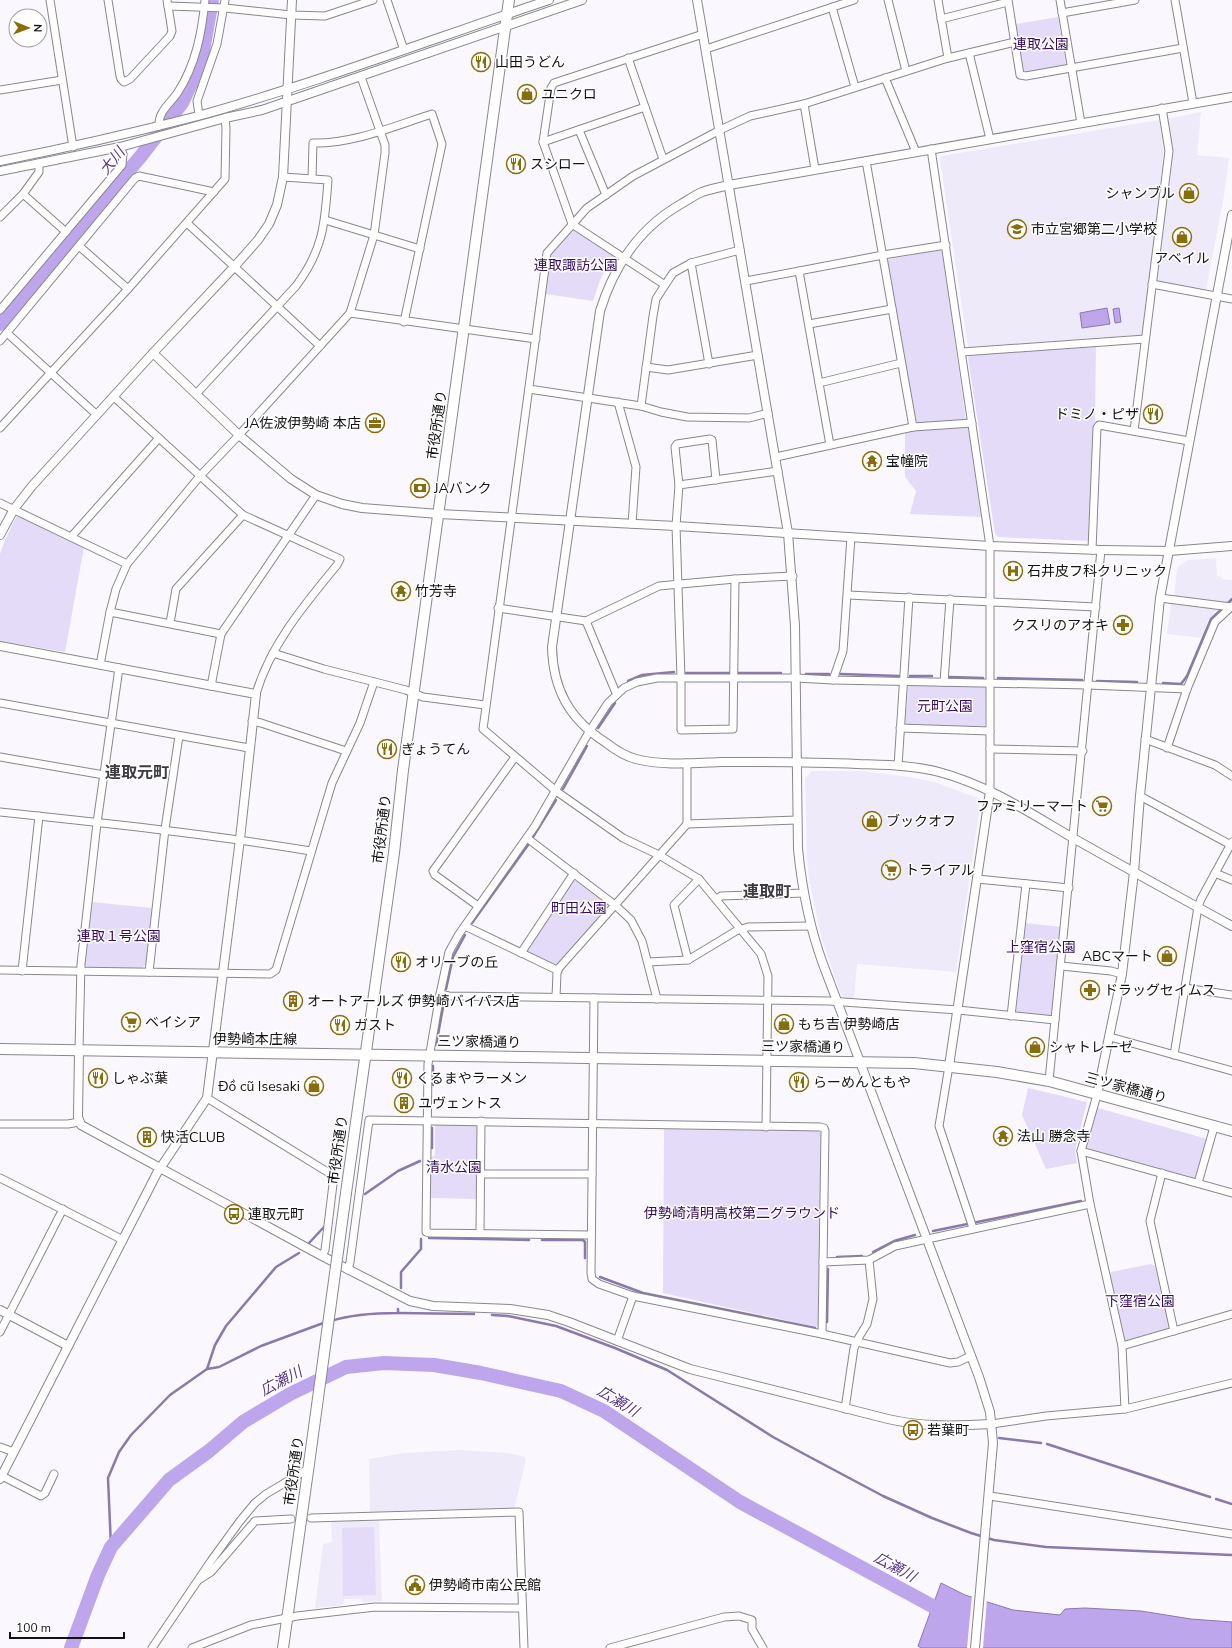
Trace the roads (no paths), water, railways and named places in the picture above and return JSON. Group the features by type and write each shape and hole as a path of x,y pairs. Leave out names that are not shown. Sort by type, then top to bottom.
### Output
{"main road":[{"name":"市役所通り","path":"283,1648 286,1617 306,1517 308,1469 394,853 403,770 509,0"},
{"name":"伊勢崎本庄線","path":"0,1049 365,1054"},
{"name":"三ツ家橋通り","path":"365,1054 914,1063 949,1066 1049,1081 1232,1131"}],"street":[{"path":"51,0 73,147"},
{"path":"108,0 120,79 124,82 130,80 170,36 172,31 168,3 205,5 291,15 325,16 372,0"},
{"path":"199,115 197,101 217,44 222,8 225,0"},
{"path":"0,536 14,509 32,486 153,353 235,266 269,224 277,205 283,177 292,0"},
{"path":"387,0 404,50"},
{"path":"0,161 73,147 182,120 287,89 549,0"},
{"path":"0,171 120,147 286,103 582,0"},
{"path":"697,0 788,533 793,576 795,626 797,820 800,864 810,926 837,1002 971,1356 987,1401 992,1424 993,1443 990,1496 975,1648"},
{"path":"706,49 854,0"},
{"path":"888,0 906,71"},
{"path":"938,0 948,58"},
{"path":"1060,0 1081,123"},
{"path":"1062,13 1105,3 1136,0"},
{"path":"1175,0 1193,103"},
{"path":"941,20 1008,1 1020,74 1026,76 1183,48"},
{"path":"156,126 159,116 178,92 192,61 201,35 205,5"},
{"path":"832,7 855,87"},
{"path":"665,285 572,224 543,142 551,88 554,83 703,34"},
{"path":"766,1127 768,976 764,961 741,929 699,879 659,855 623,838 556,791 483,729 498,608 547,253 587,208 633,176 663,159 750,116 804,104 948,58 1015,42"},
{"path":"969,53 990,139"},
{"path":"628,58 663,159"},
{"path":"100,665 116,589 127,564 200,476 350,313 374,235 386,152 385,145 361,77"},
{"path":"885,78 916,152"},
{"path":"0,90 62,80"},
{"path":"1232,97 1162,108 729,185 703,192 673,208 643,232 623,258 608,287 600,311 552,647 552,662 555,676 560,692 568,706 589,732 619,752 634,758 652,762 797,762 898,766 937,772 990,790 1232,926"},
{"path":"804,104 815,169"},
{"path":"543,142 645,107"},
{"path":"1134,431 1169,151 1162,108"},
{"path":"312,178 313,143 331,144 380,131 432,114 442,144 404,322"},
{"path":"0,428 128,289 225,179 225,118"},
{"path":"580,130 606,195"},
{"path":"0,310 122,165 123,154 120,147"},
{"path":"931,149 990,546 990,790 958,1010 939,1126 973,1228"},
{"path":"866,160 912,427"},
{"path":"0,217 23,194 39,172 39,164"},
{"path":"0,341 135,178 139,176 214,192"},
{"path":"196,394 296,286 307,271 319,244 325,220 328,180 283,177"},
{"path":"23,194 66,232"},
{"path":"1125,1409 1122,1346 1090,1204 1081,1151 1097,1095 1122,974 1134,872 1145,739 1160,598 1218,296 1232,215"},
{"path":"325,220 420,249"},
{"path":"187,223 320,346"},
{"path":"746,281 883,255 946,245"},
{"path":"79,246 128,289"},
{"path":"641,406 652,316 656,299 673,273 691,263 740,250"},
{"path":"691,263 709,364"},
{"path":"799,271 830,445"},
{"path":"1152,284 1232,298"},
{"path":"809,324 892,309"},
{"path":"350,313 404,322 536,339"},
{"path":"6,333 97,415"},
{"path":"962,352 1146,339"},
{"path":"153,353 239,435 282,473 316,495 342,504 362,508 439,514 676,526 990,546 1169,551 1232,546"},
{"path":"646,367 668,370 758,355"},
{"path":"819,383 901,363"},
{"path":"529,390 618,402 687,417 749,418 768,413"},
{"path":"54,1474 45,1493 41,1496 1,1478 122,1240 161,1169 207,1098 240,839 256,694 260,678 273,653 297,615 337,565 340,559 243,515 114,397"},
{"path":"618,402 636,467 632,524"},
{"path":"776,457 912,427 972,423"},
{"path":"1092,550 1097,428 1099,425 1189,441"},
{"path":"71,537 159,438"},
{"path":"716,480 712,440 710,439 677,444 675,447 679,485 676,526 681,678 681,730 733,729 735,579"},
{"path":"679,485 778,471"},
{"path":"211,686 221,634 316,495"},
{"path":"0,503 127,564"},
{"path":"170,623 176,588 243,515"},
{"path":"833,680 843,651 851,537"},
{"path":"1049,1081 1083,751 1101,550"},
{"path":"498,608 586,621 659,586 735,579 793,576"},
{"path":"848,595 1096,607"},
{"path":"898,766 909,597"},
{"path":"1160,598 1231,607"},
{"path":"944,682 950,599"},
{"path":"1168,748 1187,689 1216,622 1231,607"},
{"path":"110,612 221,634"},
{"path":"586,621 616,694"},
{"path":"0,646 256,694"},
{"path":"273,653 324,669 406,690 431,699 485,705"},
{"path":"120,668 97,823 80,972 79,1122 81,1125 348,1270 396,1295 417,1303 433,1306 496,1307 548,1315 690,1369 844,1409 907,1423 955,1426 992,1424 1019,1419 1125,1409 1232,1383"},
{"path":"591,1235 426,1232 429,1056 449,952 478,906 527,838 556,791 589,732 608,703 616,694 624,688 643,680 657,678 796,678 904,682 1088,685 1187,689"},
{"path":"0,970 80,972 223,972 270,974 276,970 332,783 360,723 374,682"},
{"path":"0,703 249,748"},
{"path":"252,721 346,751"},
{"path":"900,728 990,731"},
{"path":"150,972 165,829 178,736"},
{"path":"1145,739 1215,765 1232,776"},
{"path":"990,749 1083,751"},
{"path":"0,757 104,775"},
{"path":"478,906 435,875 433,870 515,757"},
{"path":"556,997 557,970 688,824 687,763"},
{"path":"1140,796 1232,843 1200,899 1174,1055"},
{"path":"0,812 165,829 240,839 311,851"},
{"path":"22,971 39,816"},
{"path":"688,824 797,820"},
{"path":"527,838 628,916 636,927 642,941 657,999"},
{"path":"521,953 574,873"},
{"path":"1215,873 1232,880"},
{"path":"688,960 674,904 699,879"},
{"path":"977,879 1069,888"},
{"path":"1011,1016 1026,884"},
{"path":"717,899 721,896 804,893"},
{"path":"465,926 557,970"},
{"path":"648,962 688,960 741,929 748,927 810,926"},
{"path":"1061,966 1111,971 1122,974"},
{"path":"1185,988 1232,995"},
{"path":"440,994 449,996 837,1002 958,1010 1055,1020"},
{"path":"594,998 591,1235 592,1279 599,1284 633,1296 822,1334 950,1363 958,1362 971,1356"},
{"path":"1110,1037 1232,1071"},
{"path":"207,1098 334,1176 325,1250 322,1256"},
{"path":"348,1270 370,1120 824,1128 822,1334"},
{"path":"480,1233 481,1121"},
{"path":"0,1124 68,1124 79,1122"},
{"path":"1198,1183 1214,1127"},
{"path":"1081,1151 1232,1193"},
{"path":"480,1174 592,1174"},
{"path":"1162,1174 1150,1221 1174,1331"},
{"path":"0,1178 122,1240"},
{"path":"823,1262 869,1260 895,1246 1090,1204"},
{"path":"0,1332 63,1209"},
{"path":"844,1409 854,1348 867,1324 873,1299 869,1260"},
{"path":"617,1341 633,1296"},
{"path":"0,1310 68,1346"},
{"path":"1122,1346 1232,1314"},
{"path":"0,1447 14,1452"},
{"path":"152,1648 196,1582 240,1521 255,1503 266,1494 308,1469"},
{"path":"990,1496 1232,1534"},
{"path":"306,1517 519,1512 524,1648"},
{"path":"196,1582 211,1572 255,1521 291,1519"},
{"path":"192,1648 251,1625 286,1617 375,1607 522,1608"},
{"path":"610,1648 724,1617 739,1616 752,1620 752,1629 763,1648"}],"waterway":[{"name":"大川","path":"0,324 141,156 182,103 201,62 212,0"},
{"path":"1227,604 1232,599"},
{"path":"1163,683 1181,684 1187,676 1211,619 1223,608"},
{"path":"628,681 642,675 674,672"},
{"path":"686,673 731,673"},
{"path":"738,673 781,673"},
{"path":"806,674 829,674"},
{"path":"841,674 899,676"},
{"path":"910,676 932,676"},
{"path":"949,677 983,678"},
{"path":"998,678 1082,680"},
{"path":"1097,681 1137,682"},
{"path":"598,728 615,703"},
{"path":"563,789 587,746"},
{"path":"472,923 528,845 556,800"},
{"path":"446,989 453,957 465,935"},
{"path":"436,1045 444,1002"},
{"path":"433,1066 433,1085"},
{"path":"432,1128 432,1148"},
{"path":"365,1194 398,1171 420,1161"},
{"path":"933,1231 1081,1201"},
{"path":"309,1243 324,1227"},
{"path":"873,1252 894,1241 915,1235"},
{"path":"429,1238 529,1240"},
{"path":"401,1288 401,1272 421,1249 421,1239"},
{"path":"542,1240 583,1240 585,1242 585,1258"},
{"path":"111,1547 108,1478 119,1452 131,1435 170,1395 207,1369 215,1345 226,1326 276,1267 299,1253"},
{"path":"837,1257 862,1256"},
{"path":"827,1322 828,1269"},
{"path":"600,1277 643,1293 815,1328"},
{"path":"331,1321 364,1314 398,1313 398,1309"},
{"path":"398,1313 474,1314"},
{"path":"492,1315 508,1316 556,1326 615,1348 667,1370 773,1437 806,1455 883,1496 932,1518 971,1533 994,1540 1046,1547 1232,1555"},
{"path":"207,1369 219,1367 261,1346 326,1322"},
{"name":"広瀬川","path":"71,1648 98,1575 111,1547 169,1480 209,1451 243,1422 290,1394 346,1367 384,1363 434,1365 481,1373 561,1391 604,1411 740,1502 949,1615"},
{"path":"999,1438 1041,1443"},
{"path":"1047,1444 1210,1497"},
{"path":"1216,1499 1232,1504"}],"place":[{"name":"山田うどん","path":"481,62"},
{"name":"ユニクロ","path":"527,94"},
{"name":"スシロー","path":"516,164"},
{"name":"シャンブル","path":"1189,193"},
{"name":"市立宮郷第二小学校","path":"1017,229"},
{"name":"アベイル","path":"1182,237"},
{"name":"ドミノ・ピザ","path":"1153,414"},
{"name":"JA佐波伊勢崎 本店","path":"375,423"},
{"name":"宝幢院","path":"872,461"},
{"name":"JAバンク","path":"420,488"},
{"name":"石井皮フ科クリニック","path":"1013,571"},
{"name":"竹芳寺","path":"401,591"},
{"name":"クスリのアオキ","path":"1123,625"},
{"name":"ぎょうてん","path":"387,749"},
{"name":"ファミリーマート","path":"1102,806"},
{"name":"ブックオフ","path":"872,821"},
{"name":"トライアル","path":"891,870"},
{"name":"ABCマート","path":"1167,956"},
{"name":"オリーブの丘","path":"401,962"},
{"name":"ドラッグセイムス","path":"1090,990"},
{"name":"オートアールズ 伊勢崎バイパス店","path":"293,1001"},
{"name":"ベイシア","path":"131,1022"},
{"name":"もち吉 伊勢崎店","path":"784,1024"},
{"name":"ガスト","path":"340,1025"},
{"name":"シャトレーゼ","path":"1035,1047"},
{"name":"しゃぶ葉","path":"98,1078"},
{"name":"くるまやラーメン","path":"402,1078"},
{"name":"らーめんともや","path":"799,1082"},
{"name":"Đồ cũ Isesaki","path":"314,1086"},
{"name":"ユヴェントス","path":"404,1103"},
{"name":"法山 勝念寺","path":"1003,1136"},
{"name":"快活CLUB","path":"147,1137"},
{"name":"連取元町","path":"234,1214"},
{"name":"若葉町","path":"913,1430"},
{"name":"伊勢崎市南公民館","path":"415,1585"}],"district":[{"name":"連取元町","path":"137,773"},
{"name":"連取町","path":"767,892"}],"park label":[{"name":"連取公園","path":"1041,44"},
{"name":"連取諏訪公園","path":"576,265"},
{"name":"元町公園","path":"945,706"},
{"name":"町田公園","path":"579,908"},
{"name":"連取１号公園","path":"119,936"},
{"name":"上窪宿公園","path":"1041,947"},
{"name":"清水公園","path":"454,1167"},
{"name":"伊勢崎清明高校第二グラウンド","path":"742,1213"},
{"name":"下窪宿公園","path":"1140,1301"}]}
